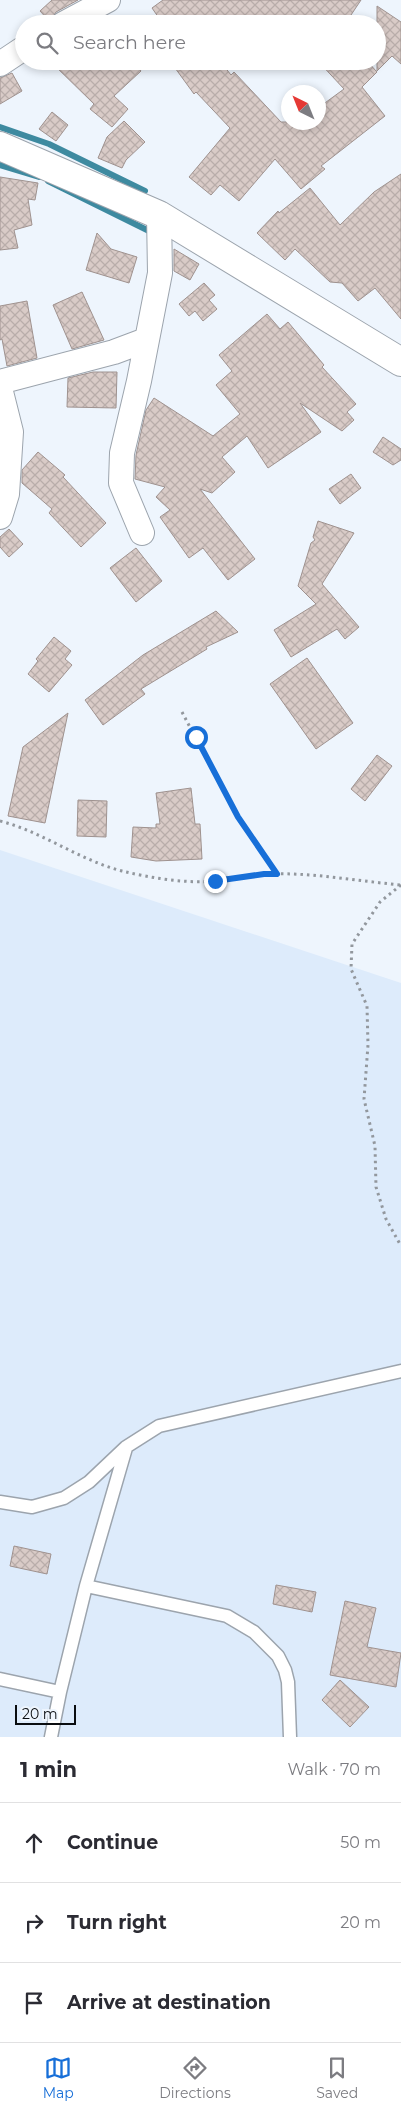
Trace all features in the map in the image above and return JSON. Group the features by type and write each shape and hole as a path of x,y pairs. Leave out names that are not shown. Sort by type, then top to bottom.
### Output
{"main road":[{"path":"0,146 159,215 401,362"}],"street":[{"path":"80,15 108,0"},
{"path":"0,64 15,54"},
{"path":"142,533 121,483 122,453 139,381 160,273 159,215"},
{"path":"0,382 106,354 146,340"},
{"path":"0,388 12,432 7,494 0,517"}],"lane":[{"path":"0,1502 32,1507 64,1498 89,1482 126,1447 159,1426 401,1370"},
{"path":"51,1737 86,1586 126,1447"},
{"path":"86,1586 227,1616 254,1632 278,1656 285,1670 288,1682 290,1737"},
{"path":"0,1679 60,1692"}],"path":[{"path":"182,712 238,817 277,874"},
{"path":"0,821 25,828 85,858 122,871 184,880 207,881 277,874 342,876 401,885"},
{"path":"401,885 380,902 352,944 350,969 367,1006 368,1045 364,1099 375,1146 376,1188 386,1219 401,1246"}],"shaded area":[{"path":"0,850 401,983 401,1737 0,1737"}],"building":[{"path":"52,0 78,0 56,12 54,15 44,15 40,11"},
{"path":"163,0 361,0 351,15 157,15 152,8"},
{"path":"377,6 401,22 401,64 392,56 386,62 386,15 377,15"},
{"path":"59,70 141,71 114,96 128,109 112,127 90,109 94,104"},
{"path":"177,70 227,70 231,75 234,72 281,122 281,130 326,130 326,102 344,89 326,70 375,70 377,72 362,87 385,116 321,166 325,169 301,189 275,159 239,201 220,185 211,195 189,177 230,128 196,92 194,94"},
{"path":"12,73 22,91 0,104 0,78"},
{"path":"52,112 68,125 56,141 39,129"},
{"path":"124,121 145,142 126,160 122,168 98,158 107,137"},
{"path":"401,174 401,319 375,288 358,301 342,283 330,282 295,249 285,260 257,233 278,211 279,213 310,188 340,225 374,192"},
{"path":"0,177 38,183 35,200 28,199 32,225 14,230 18,248 0,250"},
{"path":"97,233 111,249 137,257 129,283 86,270"},
{"path":"174,249 199,264 190,280 174,271"},
{"path":"204,283 215,295 209,300 217,309 203,321 195,311 189,316 179,304"},
{"path":"82,292 104,340 72,349 53,305"},
{"path":"27,301 37,358 7,366 2,339 0,340 0,306"},
{"path":"267,314 280,329 288,322 324,365 322,367 356,404 347,412 354,420 342,431 300,403 321,432 268,468 247,436 222,457 235,472 212,493 200,489 255,559 228,580 203,548 189,558 160,517 170,510 156,497 165,487 135,479 136,455 146,410 154,398 213,436 240,414 216,385 232,371 219,355"},
{"path":"93,372 117,372 116,408 67,407 68,378"},
{"path":"383,437 401,449 401,460 393,465 373,452"},
{"path":"38,452 65,475 63,477 106,523 81,547 49,513 52,509 22,483 22,470"},
{"path":"351,474 361,488 340,504 329,489"},
{"path":"318,521 354,533 322,584 359,627 345,639 337,629 291,657 274,630 316,604 298,586 311,543 315,540 313,537"},
{"path":"9,529 23,544 9,557 0,547 0,537"},
{"path":"136,548 162,581 136,602 110,568"},
{"path":"216,611 238,632 206,647 207,649 141,689 145,694 103,725 85,700 143,655"},
{"path":"54,637 71,651 65,659 72,665 49,692 28,674 38,661 36,659"},
{"path":"307,658 353,723 316,749 270,684"},
{"path":"68,713 45,823 8,816 23,747"},
{"path":"377,755 392,766 365,801 351,789"},
{"path":"191,788 195,824 200,824 202,859 156,861 131,857 133,827 156,828 156,824 160,824 156,793"},
{"path":"78,800 107,801 106,837 77,836"},
{"path":"14,1546 51,1554 47,1574 10,1566"},
{"path":"276,1585 316,1592 312,1612 273,1604"},
{"path":"345,1601 376,1608 367,1647 401,1653 396,1687 330,1675"},
{"path":"340,1680 369,1707 350,1727 322,1700"}],"waterway":[{"path":"0,127 49,144 145,191"},
{"path":"0,165 39,177"},
{"path":"48,181 153,233"}],"route":[{"path":"196,737 238,817 277,874 215,881"}]}
